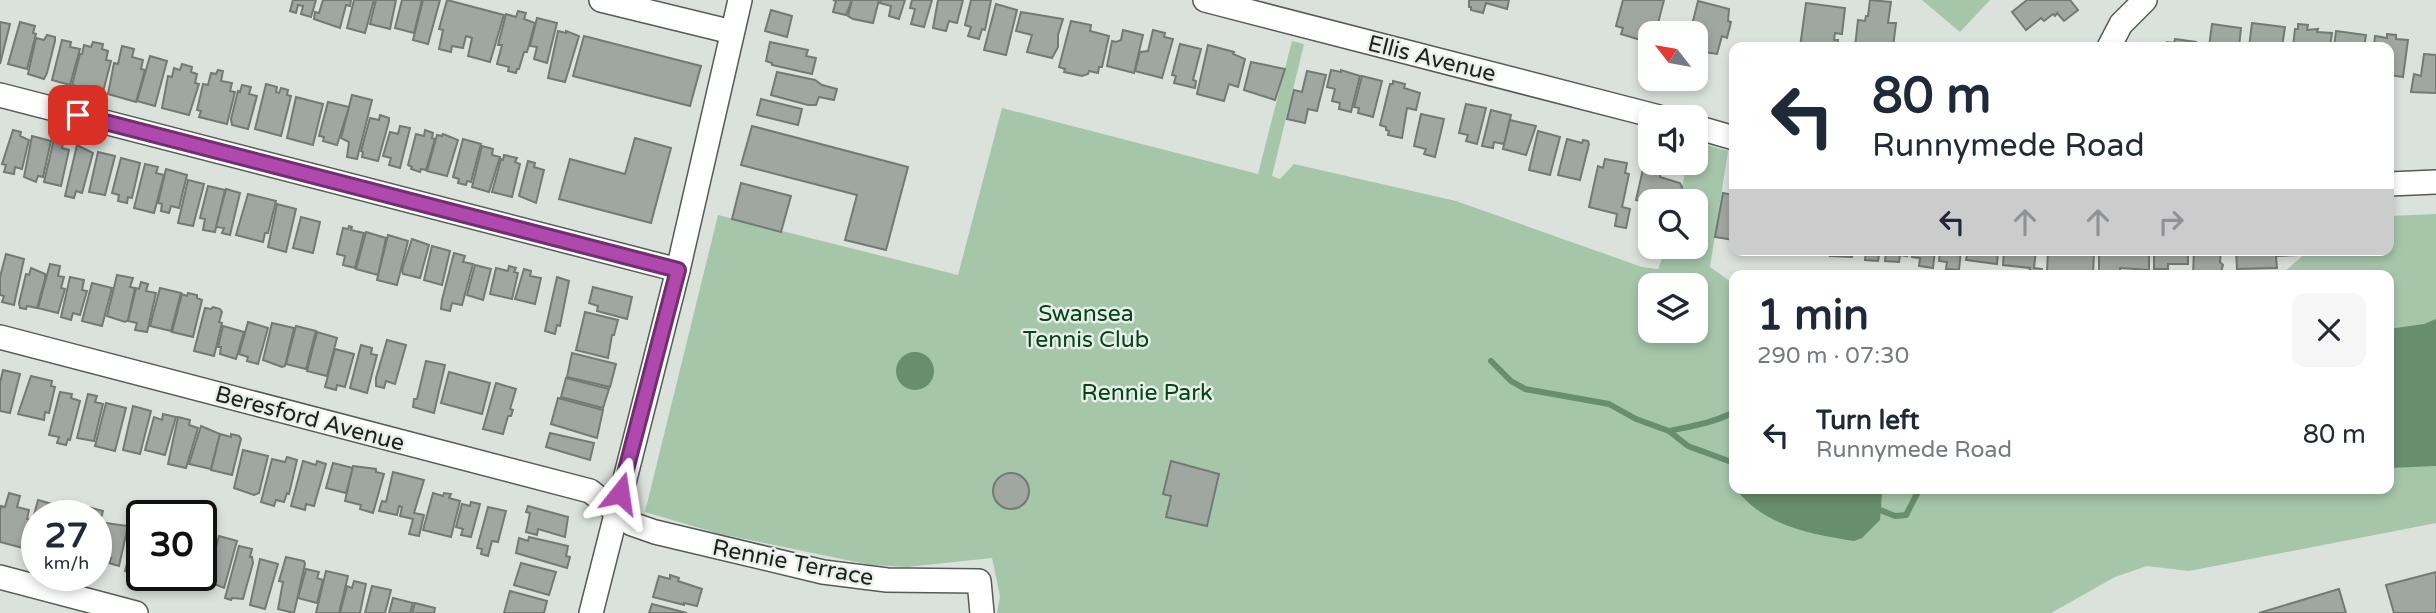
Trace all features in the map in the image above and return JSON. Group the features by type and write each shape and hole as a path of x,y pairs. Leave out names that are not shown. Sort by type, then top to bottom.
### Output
{"street":[{"path":"601,0 732,32"},
{"path":"591,613 615,509 678,270 740,0"},
{"name":"Ellis Avenue","path":"1205,0 1638,112"},
{"path":"2112,42 2121,24 2145,0"},
{"path":"0,95 678,270"},
{"path":"1708,130 1729,137"},
{"path":"2394,184 2436,182"},
{"name":"Beresford Avenue","path":"0,337 590,491 615,509"},
{"name":"Rennie Terrace","path":"615,509 632,524 655,532 823,572 887,580 979,580 982,613"},
{"path":"0,577 136,613"}],"green space":[{"path":"1922,0 1990,0 1960,32"},
{"name":"Rennie Park","path":"1292,41 1304,44 1272,176 1280,179 1294,164 1456,201 1642,267 1658,269 1662,259 1708,259 1708,189 1682,189 1684,175 1708,175 1708,145 1728,151 1710,267 1729,280 1729,494 2394,494 2394,270 2287,270 2302,256 2394,256 2394,216 2436,214 2436,523 2189,571 2147,566 2115,577 2051,613 997,613 1000,596 992,558 907,567 871,565 720,534 645,512 718,215 958,275 1002,108 1258,174"}],"shaded area":[{"path":"2436,319 2436,466 2394,468 2394,328 2424,324"},
{"path":"915,352 928,358 934,371 928,384 915,390 902,384 896,371 902,358"},
{"path":"1740,494 1882,494 1880,520 1862,538 1854,541 1789,526 1774,520"}],"building":[{"path":"293,0 316,0 311,17 301,14 303,6 298,5 296,13 290,11"},
{"path":"323,0 351,0 350,6 346,5 340,28 314,19"},
{"path":"354,0 374,0 365,33 347,28"},
{"path":"376,0 396,0 390,29 370,24"},
{"path":"402,0 422,0 414,33 395,28"},
{"path":"423,0 440,0 428,44 413,40"},
{"path":"447,0 504,15 490,62 468,56 472,38 466,36 463,48 452,46 451,52 439,49 443,30 439,29"},
{"path":"833,0 852,0 846,15 833,12 836,1"},
{"path":"852,0 879,0 873,23 848,16"},
{"path":"881,0 905,0 899,19 889,16 891,6 880,3"},
{"path":"912,0 932,0 924,27 911,24 915,9 910,8"},
{"path":"938,0 963,0 957,23 949,21 946,31 933,28"},
{"path":"971,0 991,0 985,30 982,29 979,39 968,36 971,27 965,25"},
{"path":"1469,0 1509,0 1507,9 1486,3 1483,13 1469,7"},
{"path":"1623,0 1664,0 1659,21 1638,21 1638,39 1621,34 1623,28 1616,26"},
{"path":"1870,0 1891,2 1888,23 1896,23 1894,42 1856,42 1858,20 1865,21"},
{"path":"2027,0 2070,0 2078,10 2064,21 2057,13 2044,21 2041,18 2026,30 2012,12"},
{"path":"1698,1 1729,9 1728,21 1731,22 1727,38 1722,36 1717,54 1708,53 1708,21 1693,21"},
{"path":"1806,3 1845,8 1842,34 1835,33 1834,40 1838,42 1801,42"},
{"path":"996,4 1017,10 1006,55 984,50"},
{"path":"771,10 792,16 787,37 765,31"},
{"path":"518,11 526,13 524,19 535,23 527,52 524,52 516,73 508,71 509,67 497,64 502,45 498,45 506,14 516,17"},
{"path":"1021,12 1063,19 1058,35 1058,47 1052,58 1027,52 1032,35 1016,31"},
{"path":"537,18 557,23 547,63 534,59 537,47 530,46"},
{"path":"1071,21 1091,25 1090,31 1109,36 1102,67 1099,67 1098,73 1089,71 1082,76 1064,72 1065,69 1059,67"},
{"path":"0,22 10,24 0,64"},
{"path":"20,22 35,26 33,33 36,34 27,69 8,64"},
{"path":"2252,23 2285,27 2283,42 2250,42"},
{"path":"2212,24 2241,28 2240,42 2210,42"},
{"path":"2298,24 2308,25 2307,30 2318,29 2317,32 2332,33 2331,42 2294,42 2295,29 2298,29"},
{"path":"1123,30 1143,35 1134,73 1107,66 1112,41 1121,40"},
{"path":"1153,30 1165,33 1164,37 1173,39 1162,78 1135,71 1140,52 1148,51"},
{"path":"558,31 579,36 565,82 548,78"},
{"path":"2336,31 2366,35 2365,42 2335,42"},
{"path":"2387,34 2396,35 2396,39 2408,40 2403,77 2394,76 2394,42 2374,42 2375,36 2387,38"},
{"path":"47,35 55,37 55,41 44,79 28,74 36,38 44,40"},
{"path":"584,36 701,66 690,106 573,76"},
{"path":"2175,39 2196,42 2174,42"},
{"path":"62,40 71,42 70,47 80,49 70,85 52,80"},
{"path":"93,42 103,44 102,49 108,51 106,60 111,61 103,92 72,85 84,45 91,47"},
{"path":"770,42 808,50 806,56 816,58 812,74 772,65 766,61"},
{"path":"1180,44 1201,49 1193,80 1196,81 1195,88 1174,83 1176,76 1172,75"},
{"path":"1208,45 1234,52 1233,54 1245,59 1238,87 1229,84 1224,101 1197,94"},
{"path":"122,46 134,49 132,57 143,60 141,69 145,70 136,102 108,94 114,63 118,64"},
{"path":"2424,54 2436,55 2436,93 2411,92 2414,74 2421,76"},
{"path":"150,56 167,61 155,106 137,101"},
{"path":"1251,62 1285,69 1275,100 1244,90"},
{"path":"182,64 192,67 191,72 197,74 195,83 199,84 189,115 162,108 168,76 172,77 174,68 180,70"},
{"path":"218,70 223,71 221,81 232,83 230,91 235,92 227,124 199,117 201,111 197,110 203,84 208,85 211,73 216,74"},
{"path":"1331,70 1360,76 1351,112 1339,109 1340,103 1332,101 1335,89 1327,87"},
{"path":"1307,71 1326,75 1317,111 1308,109 1305,123 1287,119 1294,90 1302,92"},
{"path":"777,72 815,80 837,89 834,100 819,97 816,105 808,105 771,95"},
{"path":"1362,76 1382,81 1373,117 1358,113 1359,108 1354,107"},
{"path":"1393,81 1405,84 1404,88 1420,93 1416,110 1407,108 1402,138 1388,135 1386,127 1380,125"},
{"path":"266,84 277,87 276,92 279,93 281,88 288,90 287,95 291,96 281,136 255,129"},
{"path":"242,85 251,87 249,94 257,96 248,129 232,125 231,119"},
{"path":"352,95 372,100 357,159 347,157 349,142 341,138"},
{"path":"296,97 323,104 313,145 287,138"},
{"path":"761,99 802,109 798,125 757,115"},
{"path":"328,102 349,107 337,145 323,141 324,137 319,136"},
{"path":"1466,104 1486,108 1477,144 1466,141 1468,135 1459,133"},
{"path":"1491,110 1511,115 1504,144 1494,142 1493,148 1482,146"},
{"path":"1421,114 1444,119 1435,157 1424,154 1426,149 1414,146"},
{"path":"380,115 389,118 389,121 378,161 362,157 361,151 370,118 379,120"},
{"path":"1510,120 1536,126 1526,155 1503,149"},
{"path":"400,126 410,128 400,168 389,165 391,158 383,156 390,132 398,134"},
{"path":"752,126 908,167 886,250 845,240 857,195 741,165"},
{"path":"13,130 21,132 20,136 29,140 22,169 15,167 14,174 4,172 6,165 2,164"},
{"path":"425,130 433,133 432,138 435,139 426,170 421,169 420,172 408,165 416,134 424,136"},
{"path":"1538,131 1560,137 1550,175 1529,170"},
{"path":"443,134 458,140 447,176 427,171 437,135"},
{"path":"32,136 51,141 43,177 38,176 36,182 24,177"},
{"path":"635,138 671,148 651,223 559,199 570,159 625,174"},
{"path":"54,139 63,142 62,148 69,150 61,186 44,182"},
{"path":"463,139 481,144 471,182 467,181 466,185 458,183 459,179 453,177"},
{"path":"1567,139 1582,143 1583,140 1588,141 1589,144 1580,180 1558,175"},
{"path":"77,145 93,153 82,193 76,191 74,198 65,196"},
{"path":"482,146 493,149 492,155 500,157 489,192 472,187"},
{"path":"98,152 115,156 105,195 89,192"},
{"path":"504,155 517,158 515,162 520,164 512,197 492,192"},
{"path":"121,158 140,163 132,198 128,197 127,203 118,201 119,195 112,193"},
{"path":"1605,159 1627,163 1625,173 1629,174 1622,207 1630,209 1626,228 1615,226 1617,214 1589,207 1598,166 1603,168"},
{"path":"528,161 535,163 534,167 544,170 536,203 519,196"},
{"path":"145,164 158,167 156,173 164,175 154,213 134,208"},
{"path":"166,169 187,175 179,208 171,206 169,213 161,211 162,204 158,203"},
{"path":"1642,175 1660,175 1680,183 1682,187 1682,189 1638,189"},
{"path":"188,180 204,184 193,226 178,223"},
{"path":"741,183 791,196 781,232 732,219"},
{"path":"208,186 225,190 215,232 203,230 205,219 200,218"},
{"path":"226,189 240,193 230,235 222,233 224,228 216,227"},
{"path":"1723,193 1729,194 1729,239 1715,237"},
{"path":"248,194 276,201 263,242 236,235"},
{"path":"277,204 296,209 286,252 268,247"},
{"path":"301,217 320,222 313,253 293,248"},
{"path":"349,226 352,227 351,230 364,233 355,268 343,265 345,256 337,254 343,228 348,229"},
{"path":"366,232 386,238 378,275 356,269"},
{"path":"388,235 408,241 397,285 377,280"},
{"path":"412,239 429,245 420,278 403,274 402,270"},
{"path":"432,246 450,251 442,285 424,280"},
{"path":"454,253 465,256 463,262 473,264 462,305 452,303 450,311 441,309"},
{"path":"6,254 24,259 14,305 2,302 4,296 0,295 0,277"},
{"path":"1865,256 1879,256 1878,261 1865,260"},
{"path":"1885,256 1900,256 1899,262 1885,261"},
{"path":"1934,256 1933,268 1919,266 1920,258 1912,257"},
{"path":"1939,256 1960,256 1959,270 1946,269 1947,262 1939,261"},
{"path":"1967,256 1998,256 1997,264 1966,260"},
{"path":"2004,256 2035,256 2034,268 2042,269 2030,270 2003,265"},
{"path":"2048,256 2094,256 2093,270 2047,270"},
{"path":"2099,256 2149,256 2149,270 2099,270"},
{"path":"2154,256 2188,256 2188,264 2168,264 2168,269 2154,269"},
{"path":"2194,256 2220,256 2222,270 2193,270"},
{"path":"2236,256 2276,256 2277,268 2237,269"},
{"path":"50,264 60,266 58,276 64,277 61,288 65,289 58,313 38,308"},
{"path":"475,265 491,269 483,300 467,295"},
{"path":"509,266 516,268 514,272 518,273 512,299 490,294 496,268 508,271"},
{"path":"31,268 45,274 45,279 37,308 20,308 26,274 29,275"},
{"path":"524,269 531,271 530,276 541,278 535,304 515,299"},
{"path":"117,275 133,278 130,287 135,288 128,320 125,322 107,316"},
{"path":"70,277 84,280 82,290 87,291 80,315 73,313 71,320 61,317"},
{"path":"557,277 569,281 560,326 557,325 555,334 545,331"},
{"path":"141,282 148,284 146,291 156,293 147,332 135,330 137,323 128,321 136,288 139,289"},
{"path":"92,283 112,288 102,326 82,321"},
{"path":"593,287 632,297 627,319 597,311 598,306 589,303"},
{"path":"160,288 181,293 171,331 150,326"},
{"path":"188,293 197,295 197,298 202,300 193,337 172,332 182,294 187,296"},
{"path":"213,307 222,312 214,356 194,351 205,308"},
{"path":"585,312 618,320 608,358 576,350"},
{"path":"248,322 268,328 258,364 247,361 248,357 239,354"},
{"path":"272,323 294,328 285,366 282,367 263,360"},
{"path":"223,326 244,332 236,359 220,354 221,347 218,347"},
{"path":"296,326 316,331 306,369 286,364"},
{"path":"317,332 337,338 327,376 307,371"},
{"path":"387,340 406,345 395,384 386,381 384,388 376,386 376,378"},
{"path":"361,345 372,348 371,354 377,355 367,393 350,388"},
{"path":"335,349 354,354 345,387 337,385 336,390 325,387"},
{"path":"572,353 616,364 610,387 567,377"},
{"path":"426,361 445,365 434,413 413,407"},
{"path":"3,370 20,374 10,413 0,411"},
{"path":"449,372 490,383 482,414 441,403"},
{"path":"31,376 52,381 51,386 55,387 49,413 45,412 44,420 18,414"},
{"path":"566,378 609,389 603,408 561,397"},
{"path":"496,383 516,389 510,409 513,410 511,416 508,416 503,434 483,429"},
{"path":"60,392 72,394 71,398 80,401 70,440 68,439 66,445 57,443 59,437 49,435"},
{"path":"88,394 97,396 95,402 103,404 94,441 77,438"},
{"path":"558,398 603,410 597,438 551,424"},
{"path":"106,403 126,408 115,451 95,446"},
{"path":"133,406 151,411 140,454 123,450"},
{"path":"163,414 176,417 165,455 145,450 154,417 162,420"},
{"path":"178,417 190,420 189,425 198,428 186,468 168,464"},
{"path":"201,426 220,434 211,469 189,464"},
{"path":"550,433 594,443 590,460 546,447"},
{"path":"220,434 231,437 231,434 241,439 232,475 211,470"},
{"path":"243,450 268,456 259,493 254,495 234,488"},
{"path":"287,457 297,460 289,494 287,493 284,502 276,500 274,506 261,502 272,459 285,462"},
{"path":"303,461 316,465 317,461 326,464 314,506 306,504 305,510 291,506"},
{"path":"1171,461 1219,474 1207,526 1166,517 1171,496 1163,494"},
{"path":"333,463 353,468 346,493 326,488"},
{"path":"353,466 376,469 376,472 384,474 373,513 360,509 361,505 345,501"},
{"path":"393,472 424,480 414,513 424,515 419,536 409,534 413,519 400,516 402,507 399,506 397,515 379,511 382,501 386,502"},
{"path":"1011,473 1024,478 1029,491 1024,504 1011,509 998,504 993,491 998,478"},
{"path":"9,493 20,496 17,507 21,508 21,547 0,542 0,511 1,506 5,507"},
{"path":"433,493 443,496 444,493 451,494 449,498 460,501 451,537 423,530"},
{"path":"471,502 480,504 471,537 461,535 463,529 456,527 462,504 470,506"},
{"path":"528,506 568,517 565,537 538,529 537,535 526,532 530,513 526,512"},
{"path":"488,507 506,511 498,542 492,541 488,556 481,554 482,549 477,548"},
{"path":"112,524 126,526 119,566 112,564"},
{"path":"219,536 237,541 224,588 217,585"},
{"path":"529,537 568,546 566,556 570,557 567,568 516,553 519,538 528,541"},
{"path":"239,546 252,549 250,557 253,563 243,599 231,600 225,598"},
{"path":"286,557 304,561 305,564 294,613 278,609 283,582 279,581"},
{"path":"260,559 278,564 265,609 250,605"},
{"path":"521,563 556,572 549,595 514,585"},
{"path":"306,569 319,572 317,578 323,580 317,603 298,598"},
{"path":"326,571 348,576 339,613 316,613"},
{"path":"2436,572 2436,613 2394,613 2386,585"},
{"path":"670,575 679,578 678,581 702,589 697,606 653,597 659,576 670,579"},
{"path":"354,581 366,584 360,613 340,613 347,586 352,588"},
{"path":"372,586 391,590 385,613 365,613"},
{"path":"2339,589 2346,613 2259,613"},
{"path":"510,591 547,601 544,613 504,613"},
{"path":"393,598 413,603 410,613 389,613"},
{"path":"415,603 435,608 434,613 412,613"},
{"path":"652,604 687,613 649,613"}],"waterway":[{"path":"1491,361 1511,381 1525,389 1609,404 1636,419 1669,431 1688,446 1729,461"},
{"path":"1669,431 1710,422 1729,414"},
{"path":"1875,508 1895,516 1906,515 1917,494"}],"route":[{"path":"78,115 678,270 620,493"}],"park label":[{"name":"Swansea Tennis Club","path":"1086,326"}]}
